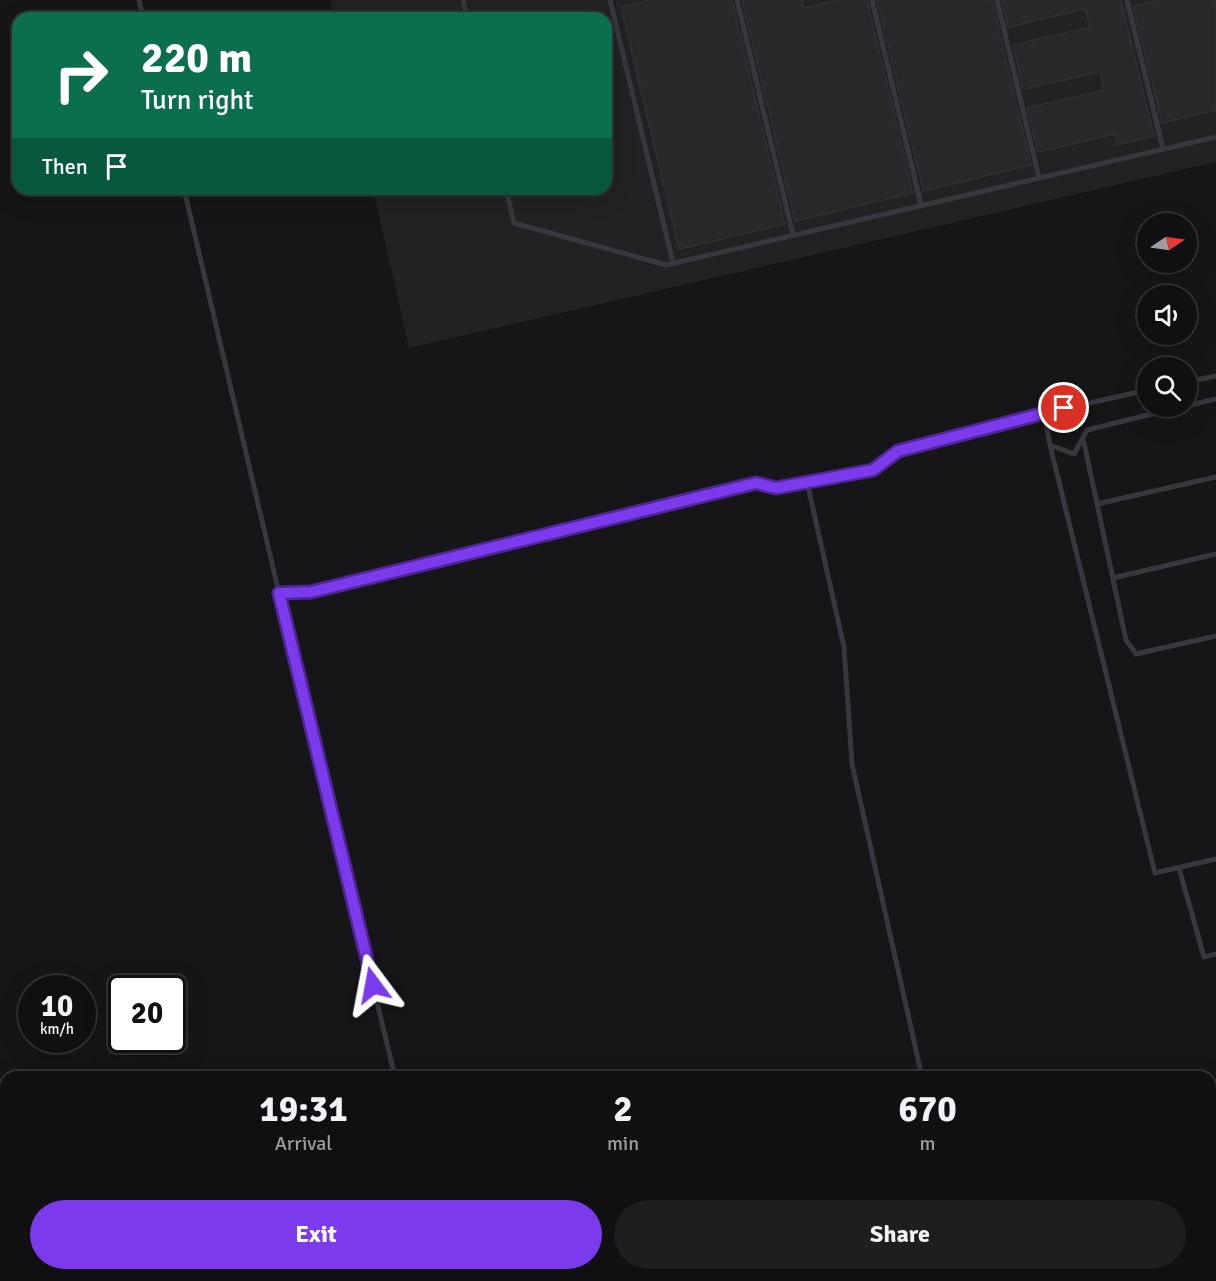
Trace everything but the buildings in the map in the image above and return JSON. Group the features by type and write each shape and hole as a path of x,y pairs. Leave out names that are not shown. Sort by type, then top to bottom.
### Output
{"lane":[{"path":"610,0 673,263"},
{"path":"737,0 794,235"},
{"path":"872,0 921,205"},
{"path":"997,0 1039,178"},
{"path":"1127,0 1163,149"},
{"path":"507,195 514,223 666,264 1216,136"},
{"path":"184,195 394,1071"},
{"path":"1197,380 1216,376"},
{"path":"279,593 311,592 756,483 776,488 873,470 898,451 1044,413 1137,392"},
{"path":"1197,403 1216,399"},
{"path":"1044,413 1155,873 1216,859"},
{"path":"1050,445 1074,454 1087,430 1140,417"},
{"path":"1083,438 1126,640 1136,654 1216,636"},
{"path":"1097,504 1216,477"},
{"path":"807,482 844,647 852,764 921,1071"},
{"path":"1113,578 1216,554"},
{"path":"1179,868 1204,957 1216,954"}],"shaded area":[{"path":"330,0 1216,0 1216,162 409,348 374,195 612,195 612,12 333,12"}],"route":[{"path":"373,985 279,593 311,592 756,483 776,488 873,470 898,451 1064,408"}]}
